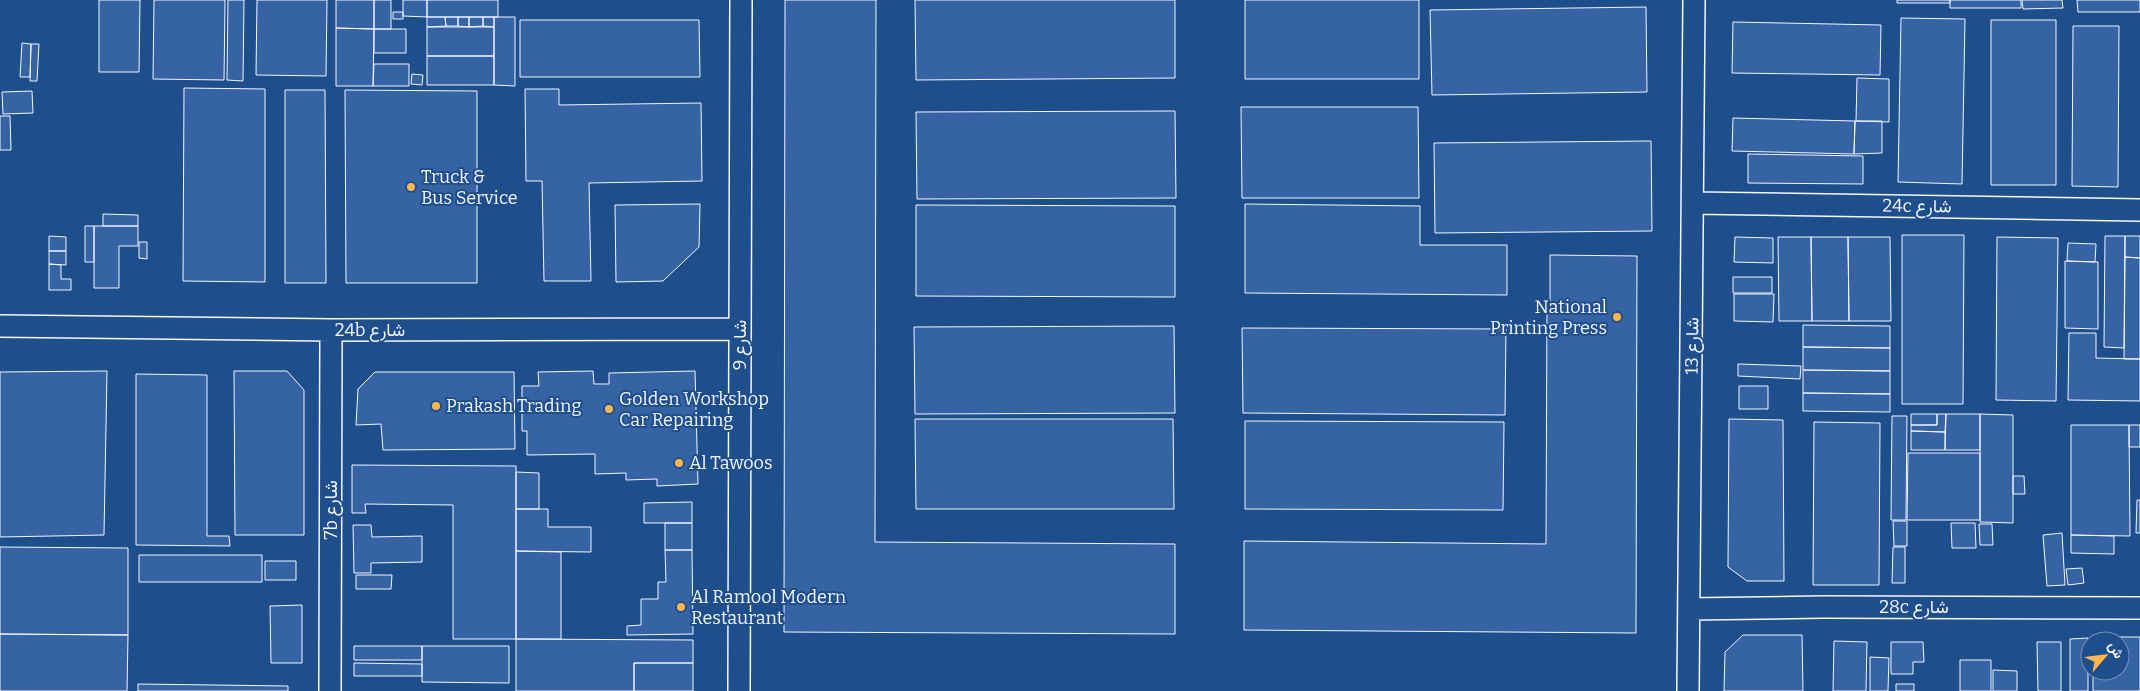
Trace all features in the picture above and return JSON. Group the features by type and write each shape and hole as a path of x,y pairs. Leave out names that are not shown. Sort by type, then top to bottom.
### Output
{"street":[{"name":"شارع 9","path":"739,691 741,0"},
{"name":"شارع 13","path":"1688,691 1694,204 1694,0"},
{"name":"24c شارع","path":"1694,204 2140,210"},
{"name":"24b شارع","path":"0,326 331,330 740,328"},
{"name":"7b شارع","path":"330,691 331,330"},
{"name":"28c شارع","path":"1689,609 1823,607 2140,608"}],"building":[{"path":"99,0 140,0 139,72 99,72"},
{"path":"154,0 225,0 224,80 153,79"},
{"path":"228,0 244,0 243,81 227,80"},
{"path":"257,0 327,0 326,76 256,75"},
{"path":"336,0 374,0 374,29 336,28"},
{"path":"374,0 391,0 391,29 374,29"},
{"path":"403,0 427,0 427,17 403,16"},
{"path":"427,0 498,0 498,17 427,17"},
{"path":"785,0 876,0 875,542 1175,544 1175,634 784,632"},
{"path":"915,0 1175,0 1175,78 916,80"},
{"path":"1245,0 1419,0 1419,79 1245,79"},
{"path":"1897,0 1950,0 1950,3 1897,3"},
{"path":"1950,0 2021,0 2021,8 1950,8"},
{"path":"2022,0 2062,0 2063,8 2023,9"},
{"path":"2077,0 2140,0 2140,12 2078,12"},
{"path":"1646,7 1647,92 1432,95 1430,10"},
{"path":"393,12 403,12 403,19 393,19"},
{"path":"427,17 445,17 446,26 427,27"},
{"path":"445,17 458,17 458,26 446,26"},
{"path":"458,17 469,17 469,27 458,26"},
{"path":"469,17 483,17 483,26 469,27"},
{"path":"483,17 494,17 494,27 483,26"},
{"path":"494,17 515,17 515,86 494,85"},
{"path":"1901,18 1965,19 1962,184 1898,182"},
{"path":"520,20 699,20 700,77 520,77"},
{"path":"1991,20 2056,20 2056,185 1991,185"},
{"path":"1733,22 1881,25 1880,75 1732,73"},
{"path":"2073,26 2119,26 2118,187 2072,186"},
{"path":"427,27 494,27 494,56 427,56"},
{"path":"336,28 374,29 373,86 336,86"},
{"path":"374,29 406,29 406,53 374,53"},
{"path":"22,43 31,44 30,77 20,77"},
{"path":"31,44 39,44 37,81 30,81"},
{"path":"427,56 494,56 494,85 427,85"},
{"path":"374,64 409,64 409,86 373,86"},
{"path":"412,74 423,75 422,85 411,84"},
{"path":"1857,78 1889,79 1889,122 1856,121"},
{"path":"184,88 265,89 265,282 183,281"},
{"path":"525,89 559,89 559,105 701,103 702,181 589,183 591,281 544,281 542,181 526,181"},
{"path":"285,90 325,90 326,283 285,283"},
{"name":"Truck & Bus Service","path":"345,90 477,91 477,283 346,283"},
{"path":"32,91 33,113 3,114 2,92"},
{"path":"1241,107 1418,107 1419,198 1242,198"},
{"path":"1175,111 1176,198 917,199 916,112"},
{"path":"0,116 10,116 11,150 0,150"},
{"path":"1733,118 1855,121 1854,154 1732,151"},
{"path":"1855,121 1882,121 1882,153 1854,154"},
{"path":"1651,141 1652,231 1435,233 1434,143"},
{"path":"1748,154 1863,156 1863,184 1748,183"},
{"path":"700,204 699,247 663,281 616,282 615,205"},
{"path":"1245,204 1420,206 1420,245 1507,245 1507,295 1245,293"},
{"path":"916,205 1175,206 1175,297 916,296"},
{"path":"103,214 138,215 138,226 103,226"},
{"path":"85,226 94,226 94,262 85,262"},
{"path":"94,226 138,226 138,246 119,246 119,288 94,288"},
{"path":"1902,235 1964,235 1963,404 1902,404"},
{"path":"49,236 66,237 66,251 49,251"},
{"path":"2105,236 2125,236 2124,348 2104,347"},
{"path":"2125,236 2140,236 2140,258 2125,257"},
{"path":"1735,237 1773,238 1773,263 1734,262"},
{"path":"1778,237 1811,237 1812,321 1779,321"},
{"path":"1811,237 1848,237 1849,321 1812,321"},
{"path":"1848,237 1890,237 1891,321 1849,321"},
{"path":"1997,237 2058,238 2056,401 1996,400"},
{"path":"139,242 147,242 147,259 139,258"},
{"path":"2068,243 2096,244 2095,262 2067,261"},
{"path":"49,251 66,251 66,265 49,264"},
{"path":"1550,255 1637,256 1636,633 1244,630 1244,541 1546,544 1547,305 1550,304"},
{"path":"2125,257 2140,258 2140,359 2124,359"},
{"path":"2065,261 2098,262 2098,329 2065,328"},
{"path":"49,264 61,265 61,279 71,279 71,290 49,290"},
{"path":"1733,277 1772,277 1772,293 1733,293"},
{"path":"1734,294 1774,294 1773,322 1734,321"},
{"path":"1803,325 1890,326 1890,348 1803,347"},
{"path":"1174,326 1175,413 915,414 914,327"},
{"path":"1242,328 1506,329 1505,415 1243,413"},
{"path":"2069,333 2096,333 2096,358 2140,359 2140,401 2068,400"},
{"path":"1803,347 1890,348 1890,371 1803,370"},
{"path":"1738,364 1801,366 1800,379 1738,376"},
{"path":"1803,370 1890,371 1890,394 1803,393"},
{"path":"107,371 104,535 0,537 0,372"},
{"path":"234,371 287,371 304,390 304,535 235,535"},
{"name":"Golden Workshop Car Repairing","path":"593,371 594,384 609,384 609,373 695,371 698,484 657,486 657,479 626,480 626,473 595,474 595,454 527,455 527,431 522,431 522,386 539,386 538,372"},
{"name":"Prakash Trading","path":"375,372 514,372 515,449 383,450 381,424 356,425 358,389"},
{"path":"136,374 207,375 207,536 229,536 230,546 136,545"},
{"path":"1739,386 1768,386 1768,409 1739,409"},
{"path":"1803,393 1890,394 1890,412 1803,411"},
{"path":"1911,414 1937,414 1937,425 1911,425"},
{"path":"1937,414 1946,414 1945,432 1911,431 1911,425 1937,425"},
{"path":"1946,414 1980,414 1980,450 1945,450"},
{"path":"1980,414 2013,415 2013,523 1980,522"},
{"path":"1892,416 1907,416 1906,520 1891,520"},
{"path":"915,419 1173,419 1174,509 916,509"},
{"path":"1729,419 1783,420 1784,581 1747,581 1728,567"},
{"path":"1245,421 1504,422 1503,510 1245,509"},
{"path":"1814,422 1880,423 1879,585 1813,585"},
{"path":"2071,425 2129,425 2130,536 2071,535"},
{"path":"2129,425 2140,425 2140,447 2129,447"},
{"path":"1911,431 1945,432 1945,450 1911,450"},
{"path":"1908,453 1980,453 1980,520 1907,520"},
{"path":"352,465 516,466 516,639 453,639 453,505 365,504 366,513 352,513"},
{"path":"516,472 539,473 539,509 516,509"},
{"path":"2013,476 2024,476 2025,494 2013,494"},
{"path":"2137,500 2140,500 2140,533 2136,533"},
{"path":"692,502 692,523 644,523 644,503"},
{"path":"516,509 548,509 548,527 591,527 591,552 516,551"},
{"path":"1893,521 1907,521 1907,546 1894,546"},
{"path":"665,523 692,523 692,550 665,550"},
{"path":"1951,523 1975,523 1976,548 1952,548"},
{"path":"1979,524 1992,524 1993,545 1980,545"},
{"path":"353,525 371,525 372,537 422,536 422,562 371,563 371,573 354,573"},
{"path":"2062,533 2065,585 2047,586 2043,535"},
{"path":"2071,535 2114,536 2114,554 2071,553"},
{"path":"0,547 128,548 128,635 0,634"},
{"path":"1893,547 1905,547 1905,583 1892,583"},
{"path":"665,550 692,550 693,634 627,635 627,626 641,625 641,599 658,599 658,582 666,582"},
{"path":"516,551 561,552 561,639 516,639"},
{"path":"139,555 262,555 262,582 139,582"},
{"path":"265,561 296,561 296,580 265,580"},
{"path":"2082,568 2084,583 2068,585 2066,569"},
{"path":"356,575 392,575 391,589 356,589"},
{"path":"302,605 302,663 271,663 270,606"},
{"path":"0,634 128,635 127,691 0,691"},
{"path":"1743,635 1802,635 1803,691 1724,691 1725,652"},
{"path":"2130,637 2140,637 2140,691 2093,691 2093,681 2130,681"},
{"path":"2080,638 2080,681 2088,681 2088,691 2070,691 2070,639"},
{"path":"516,639 693,640 693,663 634,663 634,691 516,691"},
{"path":"1834,641 1867,642 1866,691 1833,691"},
{"path":"1891,642 1923,642 1924,662 1913,662 1913,674 1891,674"},
{"path":"2037,642 2061,642 2061,691 2038,691"},
{"path":"354,646 422,646 422,660 354,660"},
{"path":"422,646 509,646 509,683 422,682"},
{"path":"1870,657 1889,658 1888,691 1870,691"},
{"path":"1960,660 1991,660 1991,691 1960,691"},
{"path":"354,663 422,664 422,676 354,676"},
{"path":"634,663 693,663 693,691 634,691"},
{"path":"1993,670 2017,671 2017,691 1993,691"},
{"path":"138,684 288,686 288,691 138,691"},
{"path":"1896,684 1914,684 1914,691 1896,691"}],"place":[{"name":"Truck & Bus Service","path":"411,187"},
{"name":"National Printing Press","path":"1617,317"},
{"name":"Prakash Trading","path":"436,406"},
{"name":"Golden Workshop Car Repairing","path":"609,409"},
{"name":"Al Tawoos","path":"679,463"},
{"name":"Al Ramool Modern Restaurant","path":"681,607"}]}
